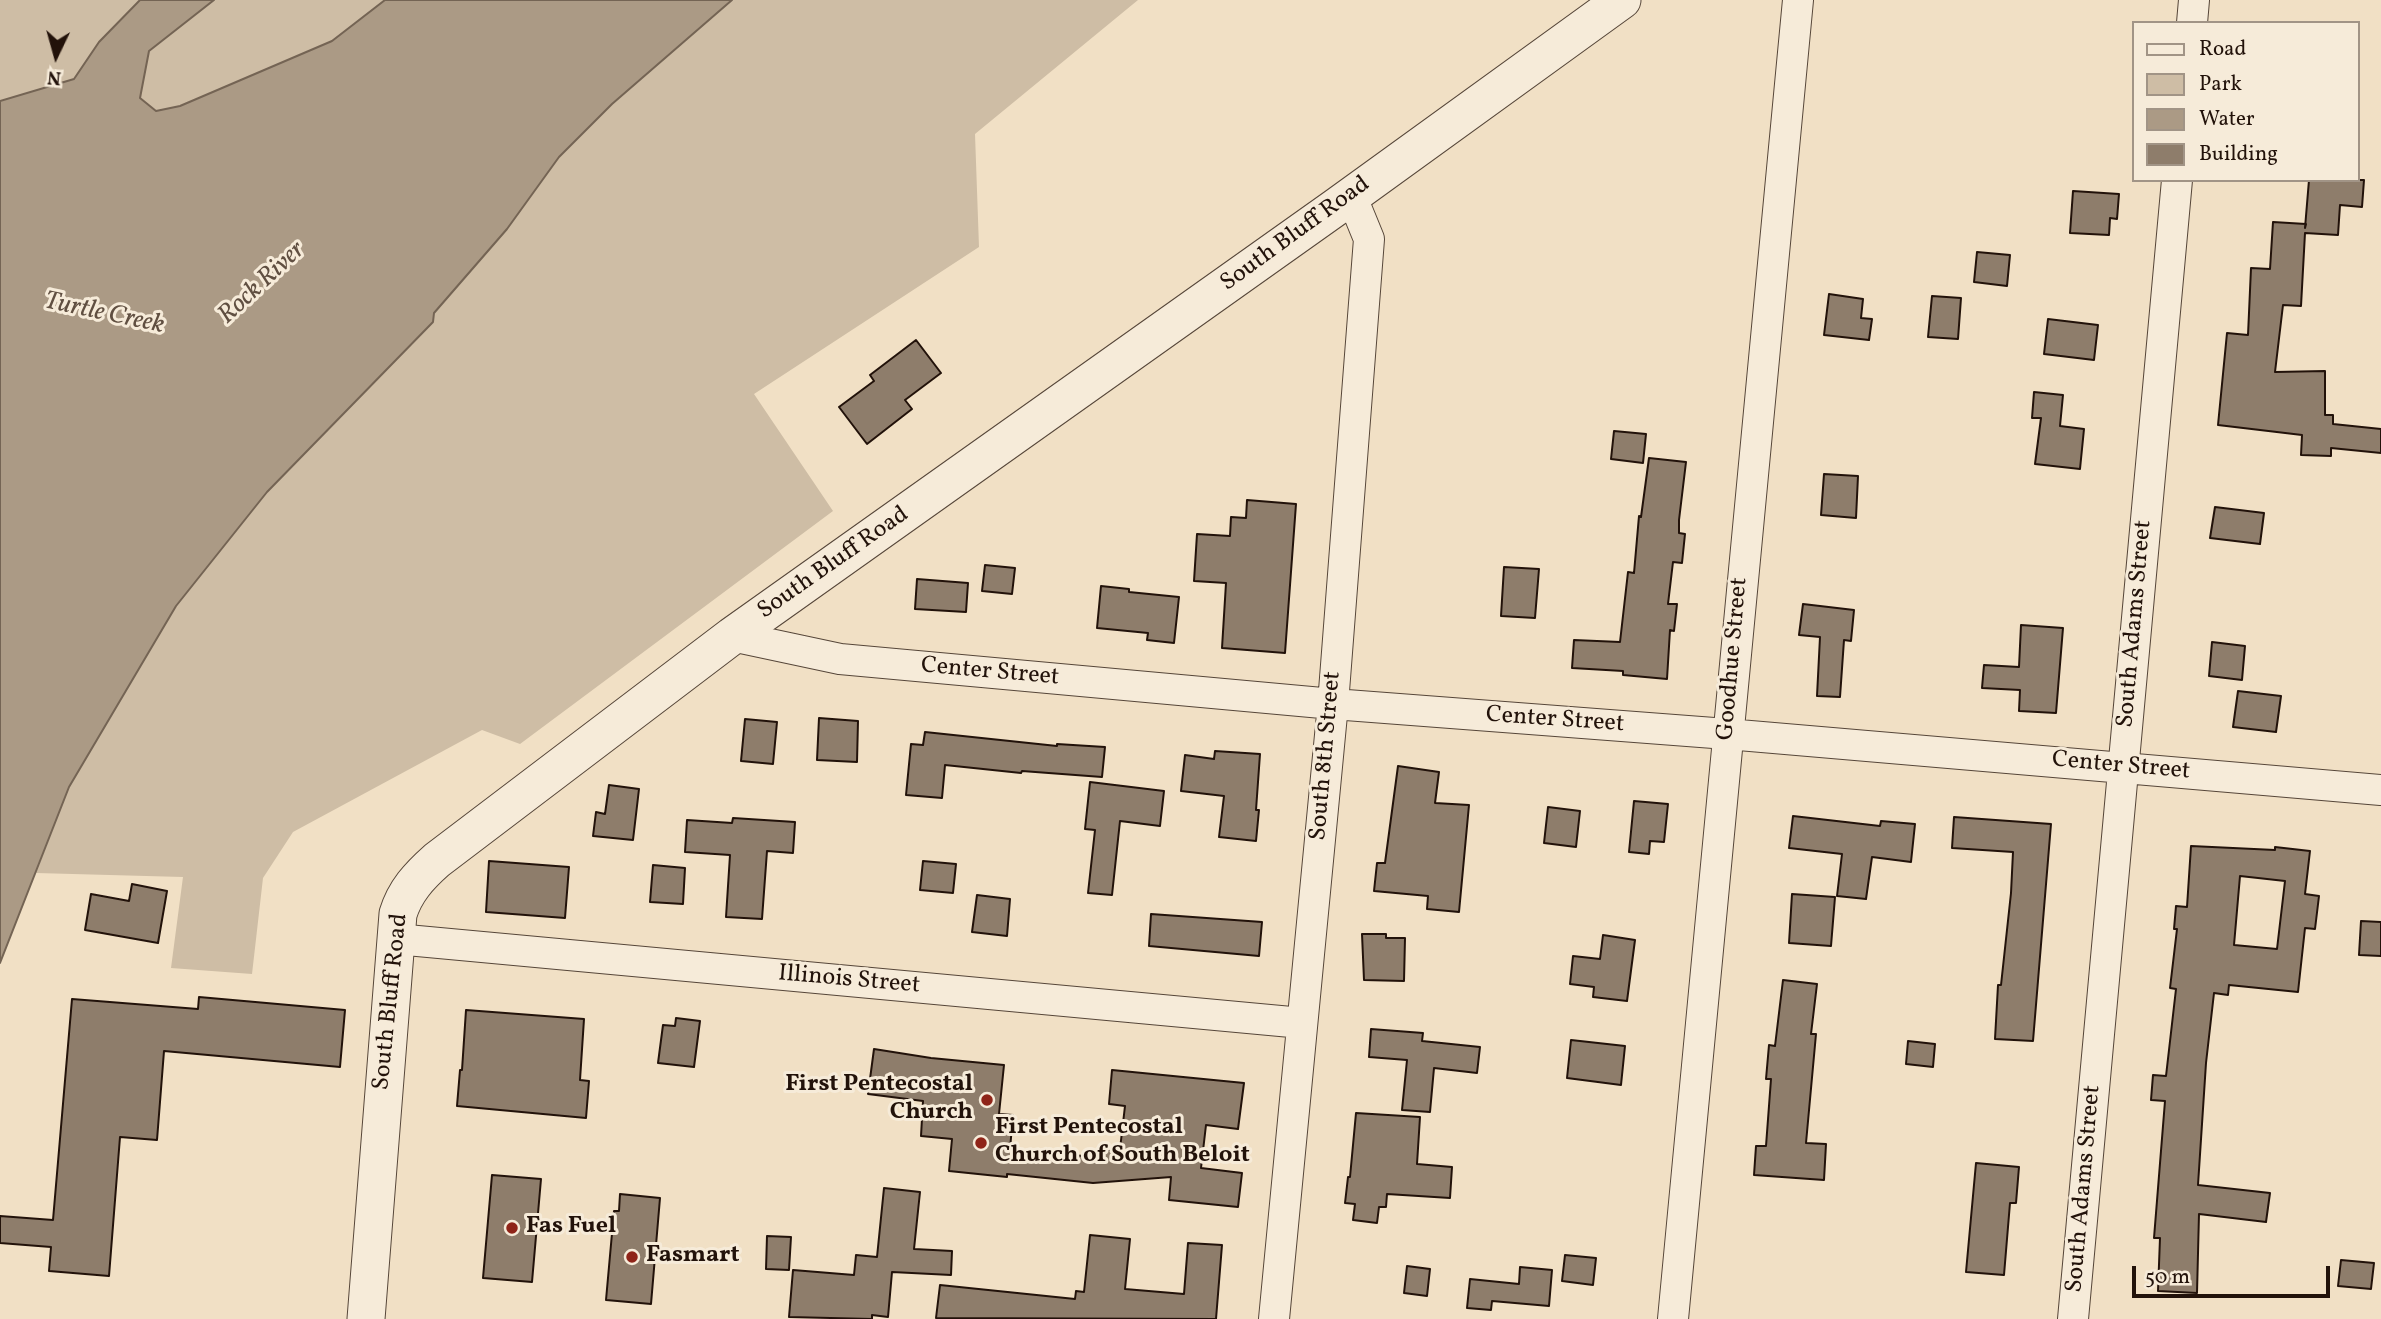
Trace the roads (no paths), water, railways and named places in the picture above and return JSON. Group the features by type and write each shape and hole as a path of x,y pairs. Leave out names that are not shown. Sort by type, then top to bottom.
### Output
{"street":[{"name":"South Bluff Road","path":"366,1319 398,914 419,876 732,636 1622,0"},
{"name":"Goodhue Street","path":"1673,1319 1797,0"},
{"path":"2192,21 2194,0"},
{"name":"South Adams Street","path":"2073,1319 2177,182"},
{"name":"South 8th Street","path":"1273,1319 1333,704 1369,239 1351,195"},
{"name":"Center Street","path":"732,636 840,659 1333,704 1727,734 2381,790"},
{"name":"Illinois Street","path":"396,939 1301,1023"}],"water":[{"path":"140,0 214,0 149,51 140,98 156,111 180,106 332,41 385,0 732,0 612,104 559,157 507,229 434,313 433,322 267,492 176,606 69,787 0,963 0,101 74,79 99,42"}],"place":[{"name":"First Pentecostal Church","path":"987,1100"},
{"name":"First Pentecostal Church of South Beloit","path":"981,1143"},
{"name":"Fas Fuel","path":"512,1228"},
{"name":"Fasmart","path":"632,1257"}],"water label":[{"name":"Rock River","path":"263,284"},
{"name":"Turtle Creek","path":"104,315"}]}
